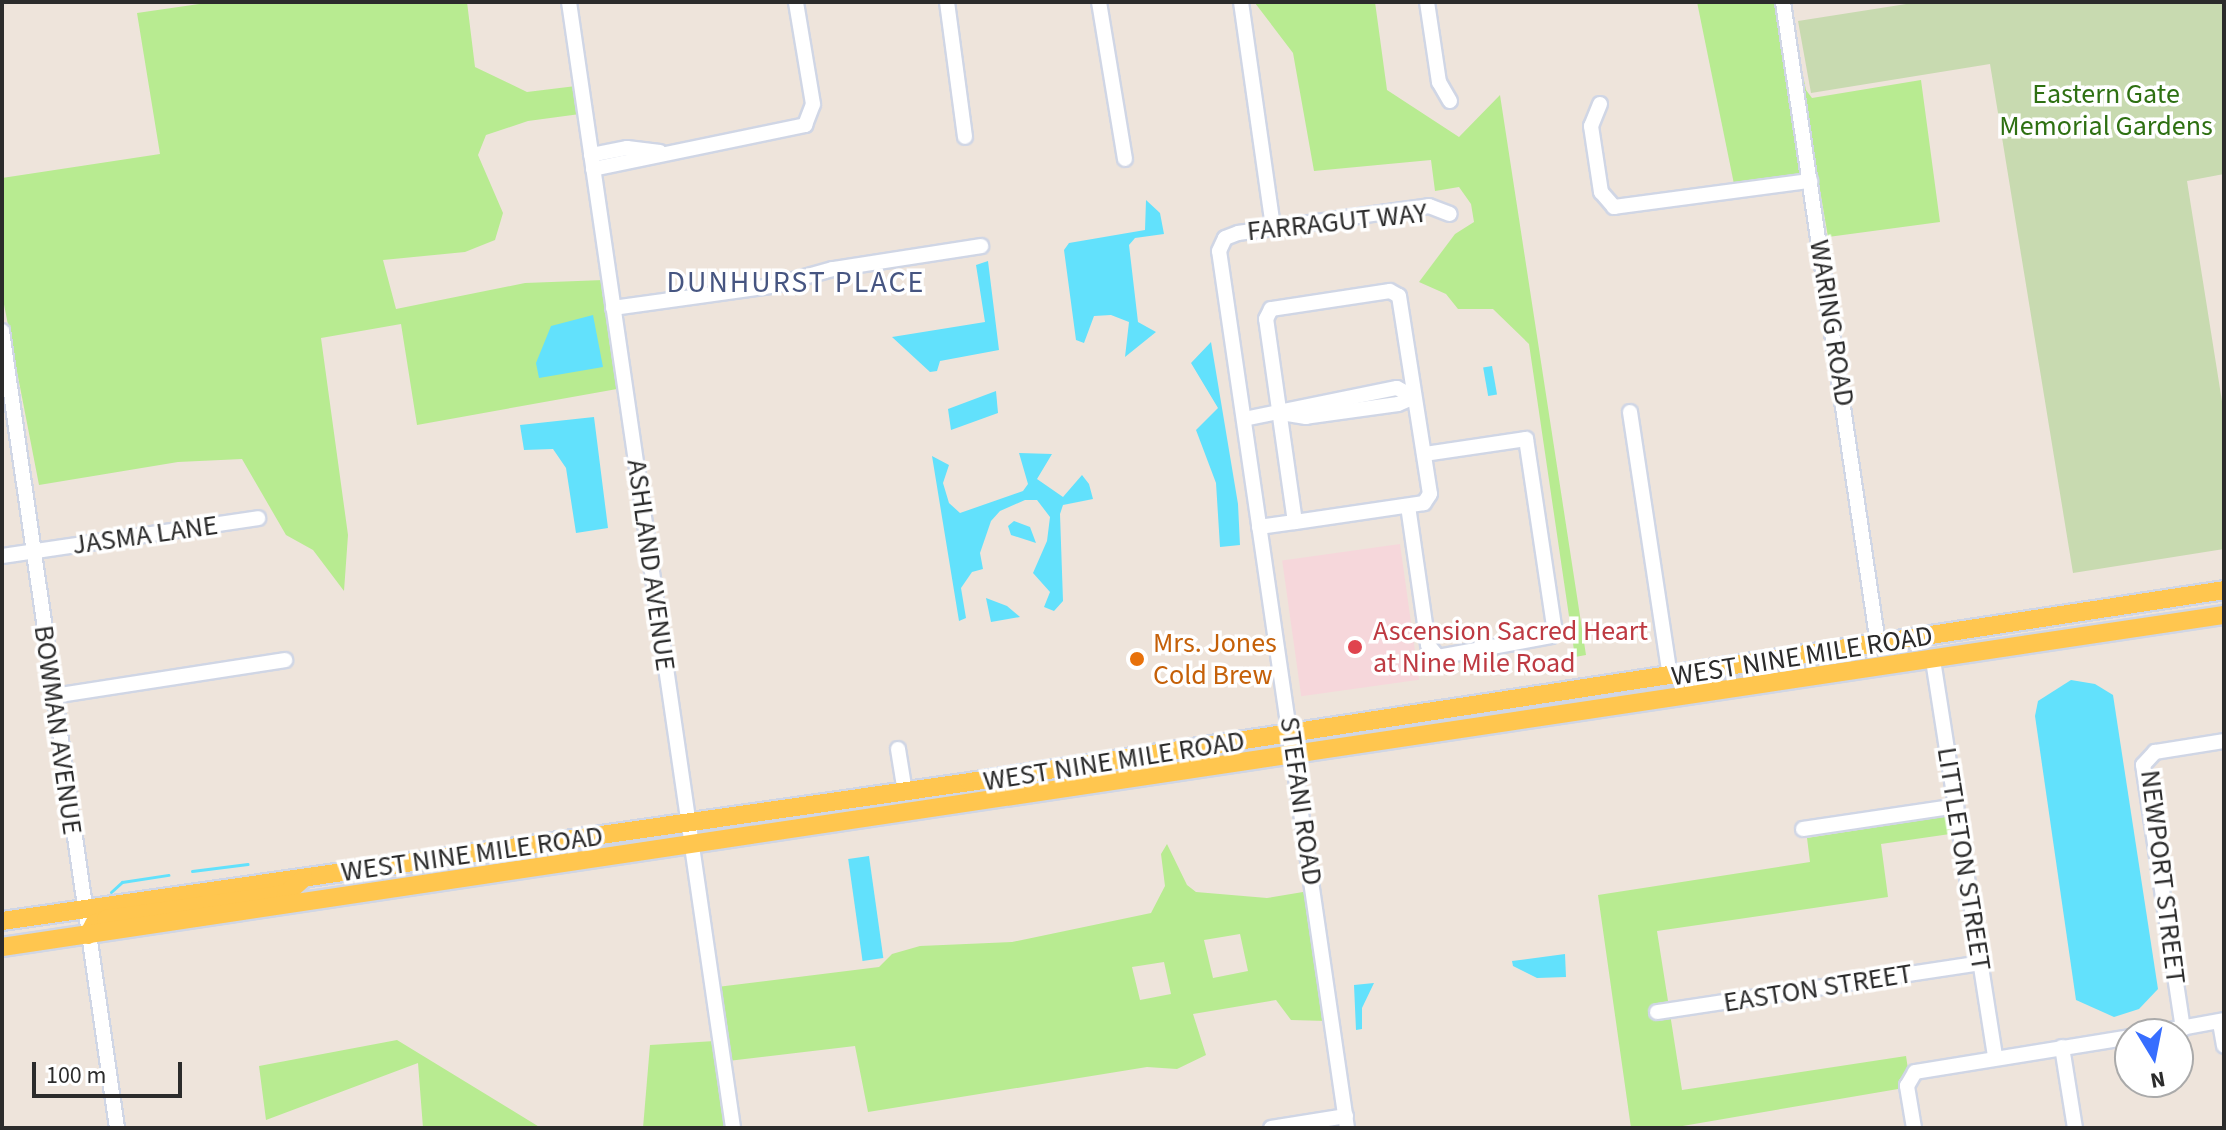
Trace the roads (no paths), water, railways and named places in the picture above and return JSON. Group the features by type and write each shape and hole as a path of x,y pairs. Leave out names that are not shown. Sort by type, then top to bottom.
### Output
{"main road":[{"name":"WEST NINE MILE ROAD","path":"2,921 905,792 2224,590"},
{"path":"2157,626 2175,610 2224,603"},
{"path":"1933,660 1965,642 2100,622 2127,605"},
{"name":"WEST NINE MILE ROAD","path":"2,947 2224,615"},
{"path":"1692,696 1700,686 1868,655 1878,644"},
{"path":"1294,756 1305,745 1491,713 1502,702"},
{"path":"1079,788 1096,776 1270,750 1291,734"},
{"path":"692,846 698,835 875,808 905,792"},
{"path":"469,879 504,863 665,840 676,837 688,823"},
{"path":"88,935 94,924 106,919 286,894 304,878"},
{"path":"2,935 64,925 83,910"}],"street":[{"name":"ASHLAND AVENUE","path":"569,2 733,1128"},
{"path":"592,162 629,165 661,153 805,125 813,104 796,2"},
{"path":"947,2 965,137"},
{"path":"1099,2 1125,159"},
{"path":"1241,2 1273,228"},
{"path":"1427,2 1439,82 1450,101"},
{"name":"WARING ROAD","path":"1783,2 1878,644"},
{"path":"1600,104 1591,126 1601,192 1614,207 1810,181"},
{"name":"FARRAGUT WAY","path":"1225,238 1273,228 1429,206 1450,214"},
{"name":"STEFANI ROAD","path":"1225,238 1219,251 1346,1122"},
{"path":"613,308 772,286 833,269 981,246"},
{"path":"1259,527 1295,522 1408,506 1424,503 1430,494 1399,296 1390,291 1271,309 1266,319 1295,522"},
{"name":"BOWMAN AVENUE","path":"2,331 7,402 33,551 117,1128"},
{"path":"1244,419 1281,413 1306,417 1398,404 1414,397"},
{"path":"1630,412 1670,677"},
{"path":"1408,506 1428,645 1438,657 1551,636 1554,626 1526,439 1424,454"},
{"name":"JASMA LANE","path":"2,556 258,518"},
{"path":"53,696 285,660"},
{"name":"LITTLETON STREET","path":"1933,660 1995,1058"},
{"name":"NEWPORT STREET","path":"2181,1018 2143,765 2155,752 2224,741"},
{"path":"898,749 905,792"},
{"path":"1803,829 1956,806"},
{"name":"EASTON STREET","path":"1657,1012 1980,963"},
{"path":"2194,1027 2223,1022 2224,1046"},
{"path":"1914,1128 1909,1077 1922,1069 2114,1039"},
{"path":"2062,1047 2075,1128"},
{"path":"1271,1128 1346,1122"}],"water":[{"path":"1146,200 1160,213 1164,234 1135,238 1129,245 1138,322 1156,332 1125,357 1129,322 1111,315 1094,316 1084,343 1076,340 1064,250 1069,243 1145,230"},
{"path":"988,261 999,350 940,361 937,371 930,372 892,337 985,322 976,265"},
{"path":"593,315 603,367 539,378 536,363 551,326"},
{"path":"1211,342 1238,504 1240,545 1220,547 1216,483 1196,430 1218,408 1191,363"},
{"path":"1492,366 1497,395 1488,396 1483,368"},
{"path":"996,391 998,413 951,430 948,409"},
{"path":"594,417 608,528 576,533 566,468 553,449 524,450 520,425"},
{"path":"1019,453 1052,454 1037,479 1063,497 1082,475 1089,484 1093,499 1063,505 1060,514 1063,601 1054,611 1044,607 1050,592 1033,573 1047,541 1050,517 1037,500 1025,500 1000,511 991,521 980,553 983,569 972,572 961,588 966,618 959,621 932,456 949,465 943,483 949,503 960,513 1023,491 1028,484"},
{"path":"1014,521 1030,527 1036,543 1011,535 1008,526"},
{"path":"986,598 1007,606 1020,617 991,622"},
{"path":"2071,680 2095,684 2113,695 2158,989 2139,1009 2114,1017 2076,1000 2035,716 2038,701"},
{"path":"869,856 883,958 863,961 848,859"},
{"path":"1565,954 1566,977 1537,978 1513,966 1512,961"},
{"path":"1374,983 1362,1008 1362,1029 1356,1030 1354,985"}],"waterway":[{"path":"192,871 248,864"},
{"path":"111,892 122,882 168,875"}],"place":[{"name":"Ascension Sacred Heart at Nine Mile Road","path":"1355,647"},
{"name":"Mrs. Jones Cold Brew","path":"1137,659"}],"district":[{"name":"DUNHURST PLACE","path":"796,283"}],"park label":[{"name":"Eastern Gate Memorial Gardens","path":"2106,110"}]}
